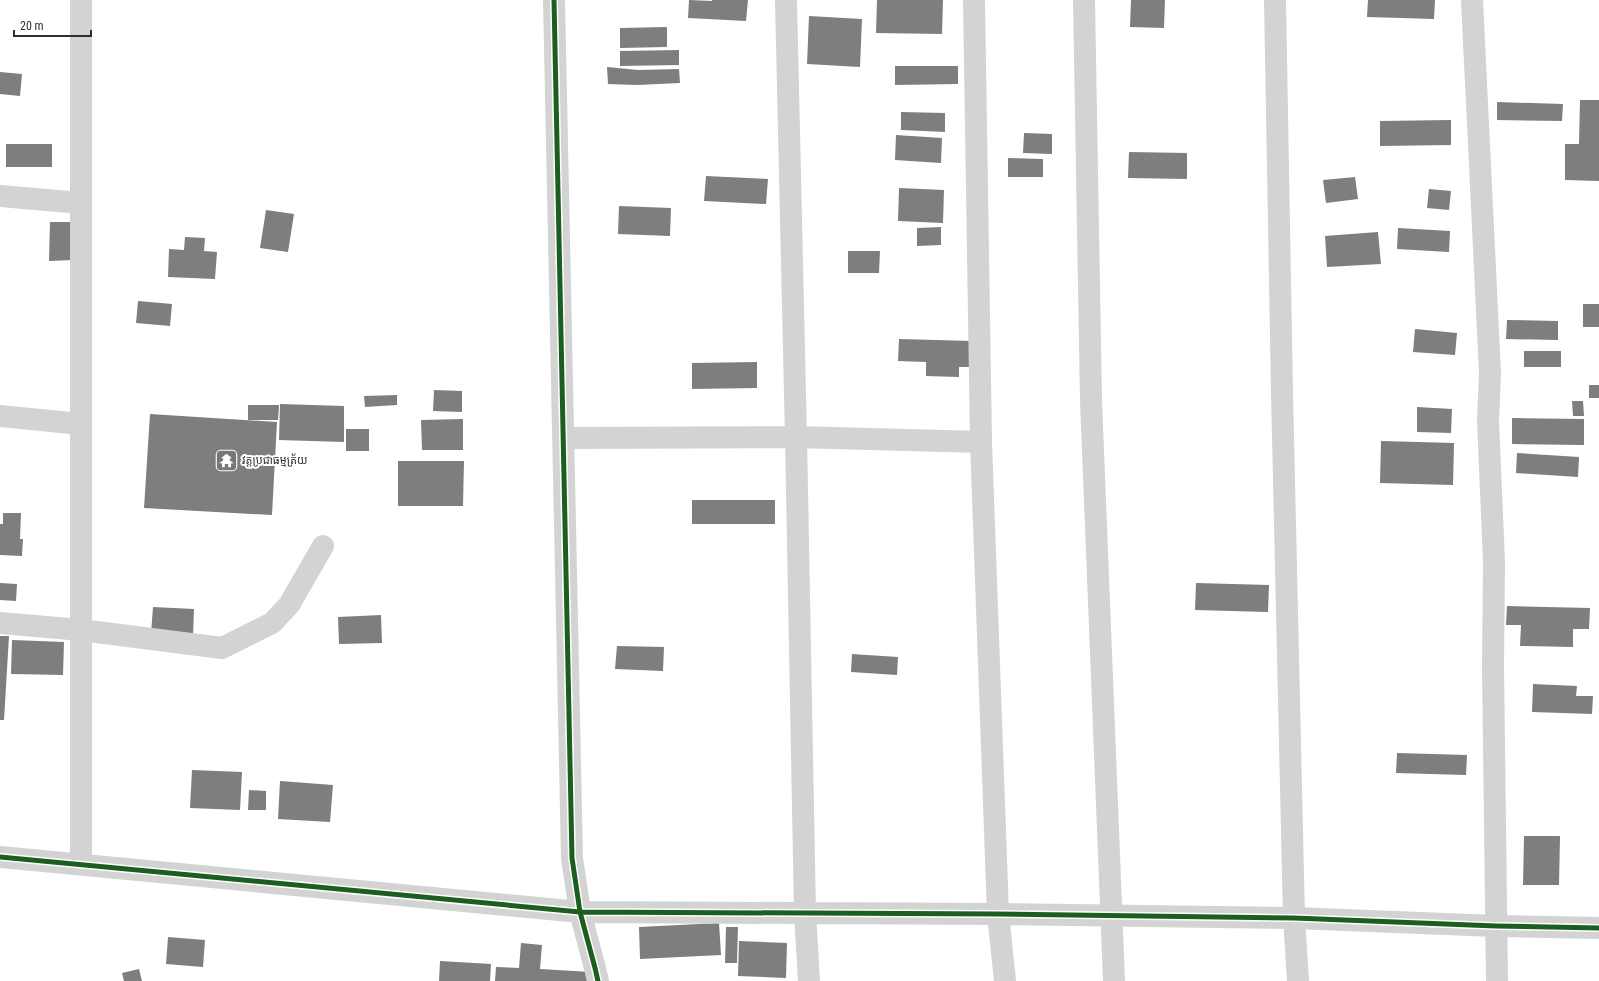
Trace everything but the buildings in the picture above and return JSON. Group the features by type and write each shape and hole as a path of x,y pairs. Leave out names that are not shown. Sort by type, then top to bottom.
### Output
{"street":[{"path":"81,0 82,864"},
{"path":"554,0 572,858 580,912 598,981"},
{"path":"786,0 805,913 809,981"},
{"path":"974,0 981,442 998,914 1005,981"},
{"path":"1084,0 1091,400 1114,981"},
{"path":"1275,0 1281,385 1294,918 1298,981"},
{"path":"1472,0 1490,373 1488,421 1494,561 1492,667 1497,981"},
{"path":"0,196 81,203"},
{"path":"0,416 82,424"},
{"path":"563,438 796,437 981,442"},
{"path":"0,622 81,630 222,648 272,624 289,605 323,546"},
{"path":"0,857 580,912 998,914 1294,918 1496,926 1599,928"}],"cycle path":[{"path":"554,0 572,858 580,912 598,981"},
{"path":"0,857 580,912 998,914 1294,918 1496,926 1599,928"}],"place":[{"name":"វត្តប្រជាធម្មត្រ័យ","path":"227,460"}]}
